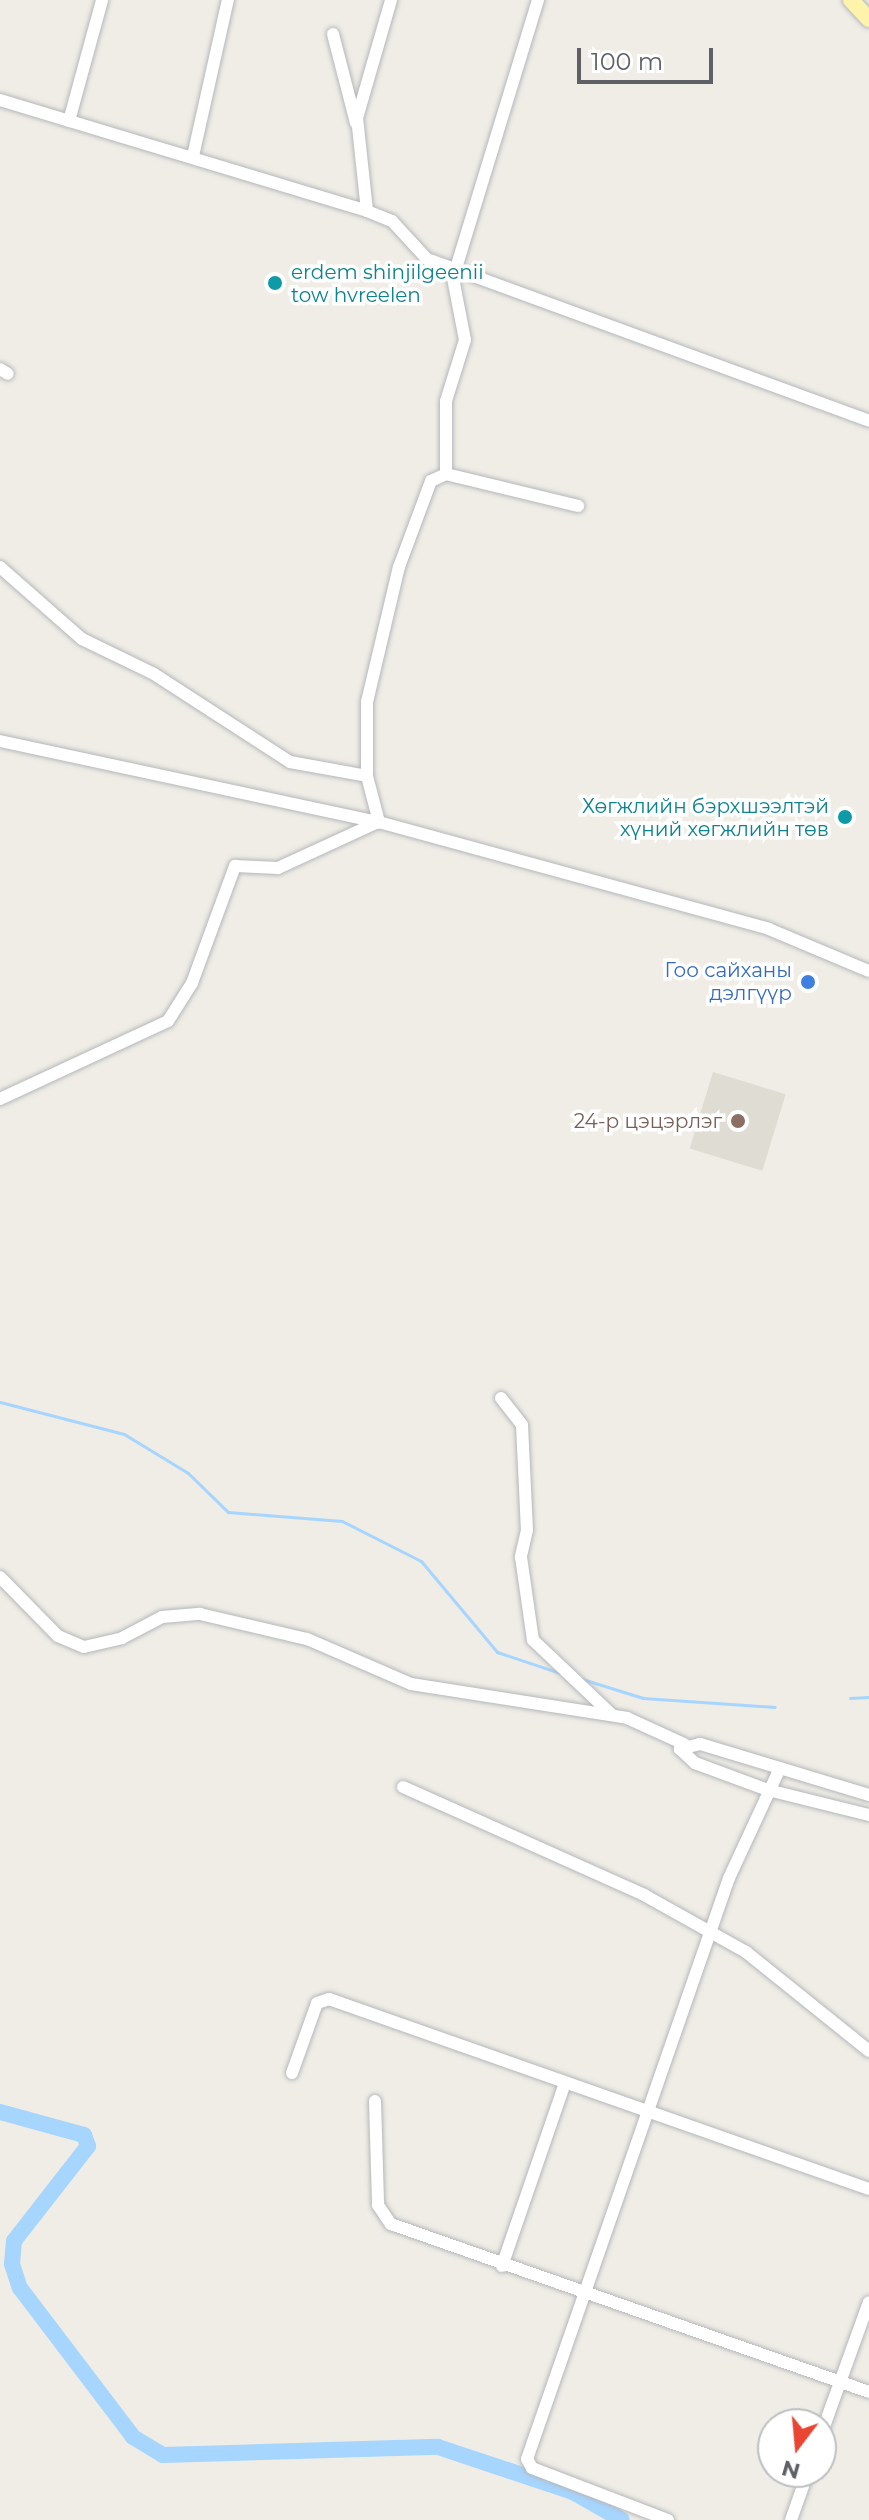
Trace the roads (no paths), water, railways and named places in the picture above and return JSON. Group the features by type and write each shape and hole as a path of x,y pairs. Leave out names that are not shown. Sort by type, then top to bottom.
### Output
{"main road":[{"path":"851,0 869,19"}],"street":[{"path":"69,121 102,0"},
{"path":"193,156 228,0"},
{"path":"357,126 391,0"},
{"path":"446,474 446,401 465,340 453,278 538,0"},
{"path":"333,34 357,126 367,211"},
{"path":"0,100 367,211 392,221 427,259 869,421"},
{"path":"379,822 367,776 367,702 399,567 431,481 446,474 578,506"},
{"path":"0,567 82,639 154,674 290,762 367,776"},
{"path":"0,741 379,822 769,929 869,971"},
{"path":"0,1099 168,1021 192,983 235,866 278,868 379,822"},
{"path":"501,1398 522,1425 527,1530 521,1557 533,1640 615,1717"},
{"path":"0,1577 58,1636 84,1647 162,1617 200,1614 307,1639 411,1684 615,1717 684,1744 869,1795"},
{"path":"684,1744 682,1757 768,1790 869,1815"},
{"path":"668,2520 529,2464 710,1933 768,1790 780,1768"},
{"path":"403,1787 746,1952 869,2051"},
{"path":"292,2073 317,2003 329,1999 869,2189"},
{"path":"502,2266 565,2083"},
{"path":"375,2101 383,2216 502,2266 869,2392"},
{"path":"830,2408 869,2302"},
{"path":"791,2520 802,2488"}],"waterway":[{"path":"0,1402 124,1434 188,1473 228,1512 342,1521 421,1561 497,1652 560,1673"},
{"path":"582,1679 643,1698 775,1707"},
{"path":"850,1698 869,1697"},
{"path":"0,2112 84,2135 88,2146 14,2241 12,2264 20,2288 133,2437 163,2455 438,2447 573,2492 622,2520"}],"place":[{"name":"erdem shinjilgeenii tow hvreelen","path":"275,283"},
{"name":"Хөгжлийн бэрхшээлтэй хүний хөгжлийн төв","path":"845,817"},
{"name":"Гоо сайханы дэлгүүр","path":"808,982"},
{"name":"24-р цэцэрлэг","path":"738,1121"}]}
